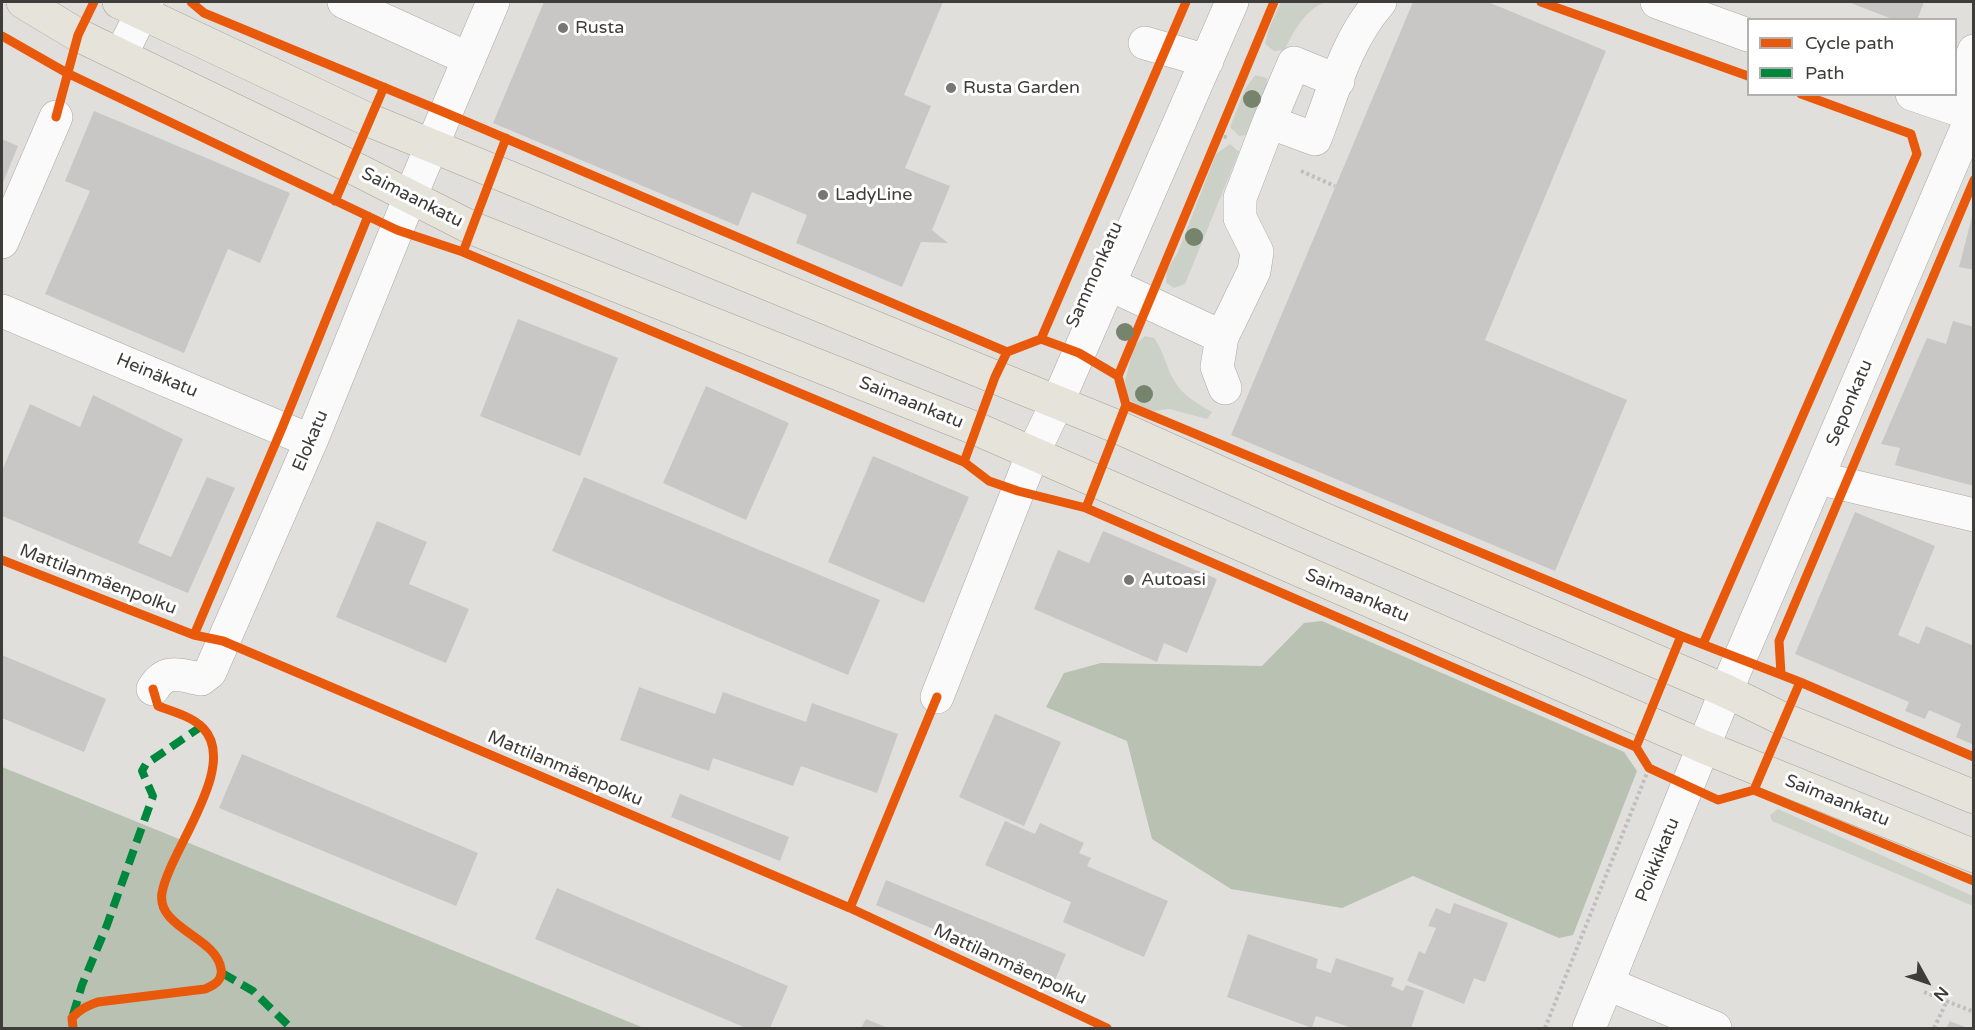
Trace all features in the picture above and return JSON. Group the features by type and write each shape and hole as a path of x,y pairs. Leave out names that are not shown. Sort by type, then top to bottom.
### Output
{"main road":[{"name":"Saimaankatu","path":"23,2 78,35 350,166 472,228 976,429 1704,747 1974,856"},
{"path":"136,5 369,120 1058,401 1321,518 1726,691 1785,720 1974,797"}],"street":[{"path":"344,2 469,59"},
{"name":"Elokatu","path":"153,689 159,679 171,674 201,679 210,672 311,441 410,197 493,2"},
{"name":"Sammonkatu","path":"937,697 1033,453 1058,401 1232,2"},
{"path":"1269,122 1315,139 1350,47 1369,14 1380,2"},
{"path":"1657,2 1747,34"},
{"path":"121,55 136,5"},
{"path":"1145,43 1207,61"},
{"name":"Seponkatu","path":"1726,691 1818,478 1961,105 1974,51"},
{"path":"1225,388 1217,367 1222,337 1254,271 1257,252 1240,218 1240,198 1294,63 1338,81"},
{"path":"1921,96 1961,105"},
{"path":"2,242 56,117"},
{"path":"1109,284 1222,337"},
{"name":"Heinäkatu","path":"2,311 311,441"},
{"path":"1818,478 1974,515"},
{"name":"Poikkikatu","path":"1588,1029 1726,691"},
{"path":"1608,984 1715,1029"}],"path":[{"path":"1214,146 1222,125"},
{"path":"1646,722 1635,747 1649,768 1689,786"},
{"path":"1545,1029 1649,768"},
{"path":"1924,992 1974,1012"},
{"path":"1934,1029 1947,1001"}],"shaded area":[{"path":"1281,2 1328,2 1307,14 1296,28 1285,50 1274,51 1265,44 1269,28"},
{"path":"1255,75 1267,78 1266,95 1247,135 1239,136 1230,127 1245,89"},
{"path":"1230,144 1239,152 1185,284 1174,288 1166,283 1167,270 1178,252 1216,154"},
{"path":"1145,336 1154,338 1178,387 1212,412 1207,419 1169,409 1154,411 1135,405 1128,398 1125,381 1134,346"},
{"path":"1778,809 1973,896 1973,906 1772,821 1770,815"}],"green space":[{"path":"1322,621 1624,752 1637,771 1573,935 1559,938 1413,876 1342,908 1231,889 1152,839 1127,741 1046,707 1064,673 1101,663 1262,666 1304,623"},
{"path":"2,767 644,1028 2,1028"}],"building":[{"path":"544,2 943,2 904,95 931,106 905,168 950,186 932,230 948,243 921,242 902,287 796,243 807,215 752,192 738,226 493,123"},
{"path":"1413,2 1488,2 1606,51 1485,340 1627,400 1555,571 1231,435"},
{"path":"1848,2 1924,2 1918,18 1890,18"},
{"path":"94,111 290,193 260,263 228,249 184,353 45,294 90,191 65,181"},
{"path":"2,139 18,146 2,185"},
{"path":"1974,213 1974,270 1959,267"},
{"path":"518,319 618,358 580,456 480,416"},
{"path":"1953,321 1974,327 1974,486 1895,465 1900,448 1881,444 1927,338 1946,344"},
{"path":"706,386 789,423 746,520 663,483"},
{"path":"93,395 183,439 138,543 171,557 207,477 235,488 188,593 2,516 2,471 30,404 80,427"},
{"path":"873,456 969,497 924,603 828,562"},
{"path":"584,477 880,600 848,675 552,551"},
{"path":"1855,512 1935,546 1898,635 1919,644 1926,626 1974,646 1974,745 1956,737 1961,724 1929,710 1925,719 1905,711 1909,702 1795,654"},
{"path":"377,521 427,542 409,584 469,609 446,663 336,617"},
{"path":"1103,531 1217,579 1187,653 1164,643 1157,662 1034,609 1058,550 1089,563"},
{"path":"2,655 106,699 84,752 2,718"},
{"path":"639,687 715,714 723,692 806,722 812,703 898,734 877,793 801,766 793,786 713,758 709,771 620,740"},
{"path":"995,714 1061,742 1024,826 959,797"},
{"path":"242,754 478,853 456,906 219,808"},
{"path":"680,794 789,837 780,861 671,817"},
{"path":"1005,821 1035,834 1040,823 1084,843 1079,853 1091,858 1087,866 1168,901 1144,957 1063,922 1071,902 985,865"},
{"path":"886,880 1066,954 1055,980 876,905"},
{"path":"557,888 788,986 770,1028 746,1028 535,939"},
{"path":"1454,903 1508,923 1485,982 1474,978 1464,1004 1407,981 1419,951 1425,954 1436,928 1428,926 1436,908 1450,914"},
{"path":"1248,934 1318,959 1316,968 1331,973 1336,958 1394,978 1391,986 1403,991 1406,985 1424,991 1411,1028 1352,1028 1316,1016 1312,1028 1227,997"},
{"path":"866,1019 888,1028 861,1028"},
{"path":"1950,1021 1952,1022 1968,1028 1946,1028"}],"marked path":[{"path":"73,1015 82,985 107,925 153,796 142,771 146,764 202,726"},
{"path":"222,973 253,991 291,1028"}],"cycle path":[{"path":"56,117 78,35 94,2"},
{"path":"191,2 204,13 446,113 1007,352 1041,339 1079,353 1118,376 1126,405 1681,636 1800,682 1974,757"},
{"path":"1041,339 1186,2"},
{"path":"1118,376 1274,2"},
{"path":"1541,2 1747,76"},
{"path":"2,36 67,73 397,230 463,252 964,462 989,481 1018,491 1086,508 1636,747 1649,768 1718,800 1754,790 1974,881"},
{"path":"335,201 384,87"},
{"path":"1703,644 1917,154 1911,134 1806,96"},
{"path":"463,252 506,138"},
{"path":"1781,674 1779,641 1974,180"},
{"path":"194,635 282,428 368,216"},
{"path":"964,462 995,377 1007,352"},
{"path":"1086,508 1126,405"},
{"name":"Mattilanmäenpolku","path":"2,560 194,635 223,641 850,908 1107,1028"},
{"path":"1636,747 1681,636"},
{"path":"1754,790 1800,682"},
{"path":"73,1028 72,1018 84,1008 98,1002 205,989 217,982 221,975 217,958 168,915 163,905 162,893 167,875 208,786 213,764 212,744 199,724 158,706 153,689"},
{"path":"850,908 937,697"}],"place":[{"name":"Rusta","path":"563,28"},
{"name":"Rusta Garden","path":"951,88"},
{"name":"LadyLine","path":"823,195"},
{"name":"Autoasi","path":"1129,580"}]}
